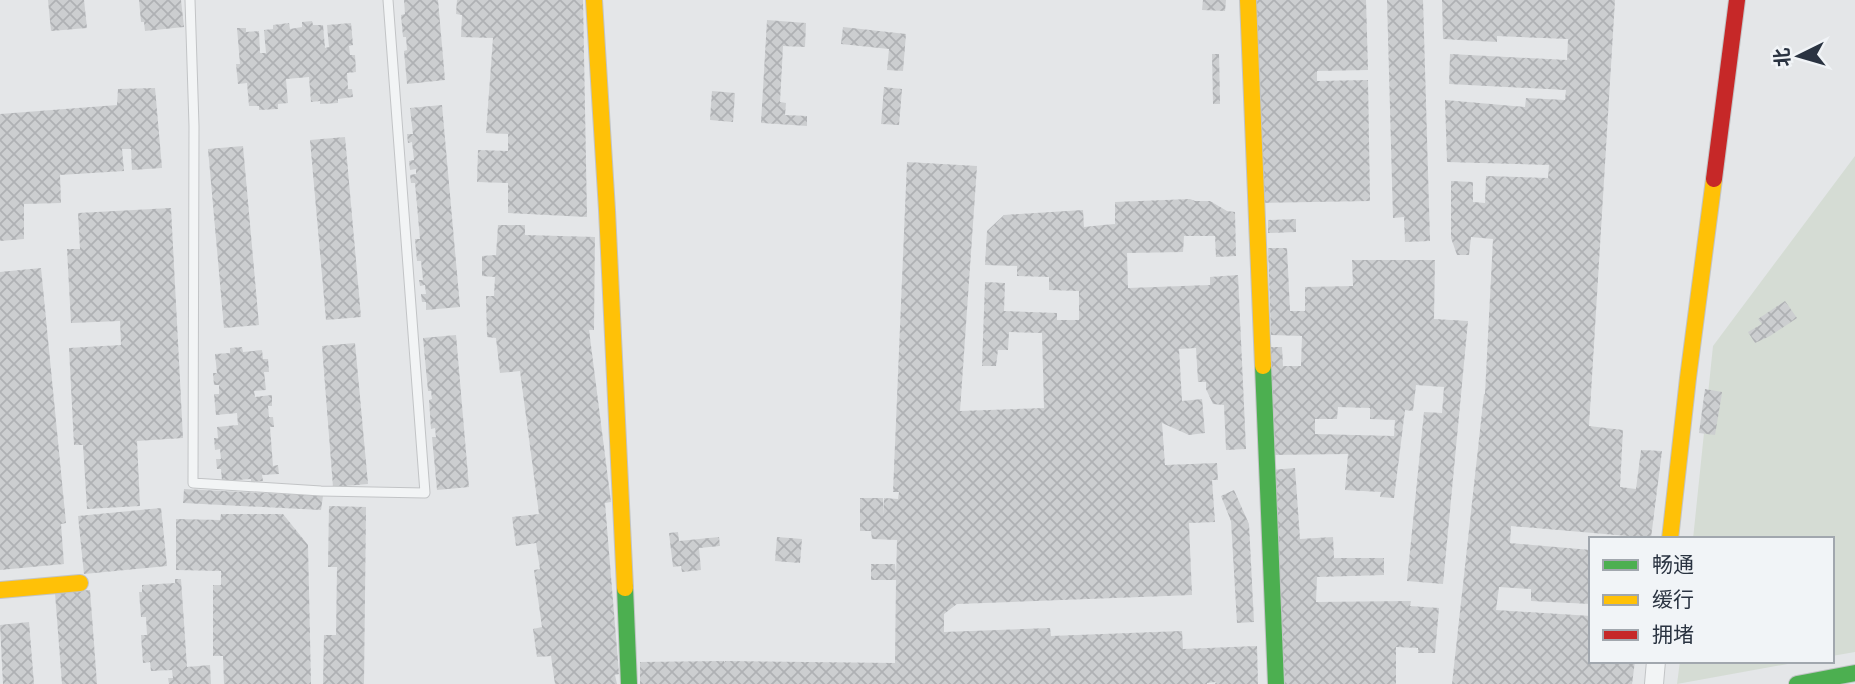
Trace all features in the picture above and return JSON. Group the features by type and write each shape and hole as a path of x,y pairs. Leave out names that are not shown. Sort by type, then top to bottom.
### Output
{"street":[{"path":"594,0 607,210 629,684"},
{"path":"1248,0 1276,684"},
{"path":"1670,537 1737,0"},
{"path":"0,590 80,583"},
{"path":"1654,684 1656,663"},
{"path":"1797,684 1855,673"}],"lane":[{"path":"190,0 194,126 193,483 321,491 425,493 388,0"}],"shaded area":[{"path":"1855,156 1855,652 1834,656 1834,537 1693,537 1713,346"},
{"path":"1680,663 1793,663 1677,684"}],"building":[{"path":"48,0 84,0 87,28 51,31"},
{"path":"139,0 181,0 184,27 145,31 144,22 141,22"},
{"path":"404,0 438,0 445,80 407,84 404,51 407,50 406,37 403,37 401,15 405,14"},
{"path":"457,0 583,0 587,217 508,213 508,183 477,182 478,150 508,151 508,134 486,133 493,38 461,37 462,15 456,14"},
{"path":"1203,0 1226,0 1225,11 1202,10"},
{"path":"1252,0 1366,0 1368,70 1317,71 1317,81 1368,80 1370,201 1259,203"},
{"path":"1387,0 1423,0 1430,241 1405,242 1404,217 1393,218"},
{"path":"1442,0 1615,0 1589,426 1623,430 1620,487 1636,489 1641,450 1662,451 1651,537 1511,526 1510,543 1589,550 1589,604 1531,601 1531,589 1499,587 1496,610 1589,616 1589,663 1635,663 1632,684 1452,684 1485,394 1493,239 1471,237 1469,255 1457,255 1451,238 1451,181 1473,182 1473,202 1485,203 1486,176 1548,178 1549,165 1447,162 1445,100 1525,107 1526,98 1565,100 1566,90 1449,84 1450,54 1567,60 1568,39 1497,36 1497,42 1443,39"},
{"path":"767,20 806,23 805,47 783,46 780,102 786,103 785,115 807,116 807,126 761,123"},
{"path":"312,21 313,25 323,25 325,48 329,47 327,25 351,23 353,45 349,46 350,55 355,55 356,72 347,73 348,89 352,89 353,97 338,99 338,103 311,102 309,77 286,79 288,103 278,104 278,109 259,110 259,106 249,106 247,83 238,84 236,64 240,64 237,28 246,28 246,32 259,31 260,53 266,53 264,30 273,29 273,25 289,23 290,29 302,27 302,22"},
{"path":"843,27 906,34 903,71 887,70 889,49 841,44"},
{"path":"1212,54 1219,54 1220,104 1213,104"},
{"path":"884,87 902,89 899,125 881,124"},
{"path":"155,88 162,168 132,170 131,149 122,149 124,171 60,175 61,203 24,204 24,239 0,241 0,114 117,105 118,89"},
{"path":"712,91 735,93 733,122 710,120"},
{"path":"442,105 460,307 426,310 426,302 422,302 421,294 426,294 425,285 420,286 419,280 423,280 421,261 417,261 415,239 420,239 415,183 411,183 410,175 416,174 416,169 410,170 409,161 414,160 412,142 408,143 407,134 413,134 410,108"},
{"path":"345,137 361,317 326,320 310,140"},
{"path":"243,146 259,325 224,328 208,149"},
{"path":"907,162 977,166 960,411 1044,408 1042,333 1009,332 1008,350 998,350 996,366 982,366 985,282 1005,283 1004,311 1057,313 1057,320 1079,320 1079,291 1049,290 1049,277 1017,276 1017,266 985,265 987,231 1004,215 1083,210 1084,227 1115,224 1115,202 1190,199 1210,201 1227,211 1235,212 1236,256 1216,257 1215,236 1184,236 1183,252 1127,253 1128,288 1210,285 1210,277 1238,275 1246,449 1226,450 1224,405 1213,404 1206,389 1206,382 1198,382 1196,348 1179,349 1182,401 1202,399 1205,433 1189,435 1162,423 1165,465 1217,463 1218,480 1212,480 1215,522 1189,523 1192,595 957,604 944,614 944,632 1050,628 1051,636 1182,631 1183,649 1257,646 1258,684 640,684 640,662 895,663 896,580 871,580 871,564 895,564 896,576 897,540 872,539 871,531 860,531 860,498 883,498 884,516 884,498 898,499 899,492 893,492"},
{"path":"171,208 183,438 137,441 140,506 87,509 83,445 74,445 69,348 121,345 120,321 71,323 67,249 80,249 78,213"},
{"path":"1296,219 1296,232 1268,233 1268,220"},
{"path":"498,225 525,225 525,235 595,237 594,330 589,330 611,502 605,503 619,674 615,675 617,684 555,684 551,656 537,657 533,629 542,627 534,570 540,569 536,543 516,546 512,517 539,514 520,371 500,373 496,338 487,337 486,296 494,296 495,277 482,276 482,256 496,255"},
{"path":"1268,248 1287,248 1290,311 1305,311 1305,287 1353,286 1352,260 1435,260 1434,319 1468,321 1443,584 1407,581 1424,412 1442,413 1444,387 1416,385 1413,411 1405,410 1394,498 1380,497 1381,492 1345,490 1348,454 1273,455 1270,347 1282,347 1283,366 1301,366 1302,336 1271,335","holes":["1338,407 1370,408 1370,419 1395,420 1394,436 1315,434 1315,419 1337,419"]},
{"path":"41,268 66,523 61,524 64,564 0,570 0,272"},
{"path":"1785,301 1797,318 1755,343 1748,332 1762,324 1758,319"},
{"path":"456,335 469,487 437,490 432,437 436,437 435,428 431,429 429,400 432,399 431,391 428,391 423,338"},
{"path":"355,343 368,484 333,487 322,346"},
{"path":"242,347 243,352 262,350 263,359 268,359 269,372 264,372 266,390 254,391 255,397 272,395 272,406 268,406 274,427 270,427 273,466 278,465 279,474 262,475 263,481 222,481 221,469 217,469 216,459 221,459 220,449 215,450 217,427 238,425 237,413 216,415 214,394 219,394 219,385 214,385 213,373 217,373 215,354 230,353 230,348"},
{"path":"1705,389 1722,392 1715,435 1699,433"},
{"path":"1295,468 1300,539 1333,537 1334,558 1384,558 1384,575 1317,577 1316,602 1411,601 1410,606 1439,608 1435,653 1418,653 1418,648 1396,647 1396,684 1285,684 1271,470"},
{"path":"184,489 323,496 321,510 183,503"},
{"path":"1234,490 1249,524 1254,622 1237,623 1231,521 1221,496"},
{"path":"329,506 366,507 364,684 323,684 324,635 336,635 337,567 328,567"},
{"path":"161,508 167,566 84,574 78,516"},
{"path":"221,514 283,514 308,545 311,684 224,684 223,656 213,656 213,585 221,585 221,571 176,570 176,519 220,520"},
{"path":"678,532 679,541 719,537 720,546 699,548 701,570 682,572 681,566 673,567 669,533"},
{"path":"777,537 802,539 800,563 775,561"},
{"path":"175,579 181,579 187,667 210,665 211,684 169,684 168,678 173,678 172,670 151,671 150,662 143,663 141,635 147,635 146,617 141,617 139,592 142,592 142,585 175,583"},
{"path":"90,590 97,684 62,684 55,593"},
{"path":"29,622 34,684 3,684 0,625"}],"traffic: fast":[{"path":"1263,366 1276,684"},
{"path":"625,588 629,684"},
{"path":"1797,684 1855,673"}],"traffic: slow":[{"path":"594,0 625,588"},
{"path":"1248,0 1263,366"},
{"path":"1670,537 1714,179"},
{"path":"0,590 80,583"}],"traffic: jam":[{"path":"1714,179 1737,0"}]}
